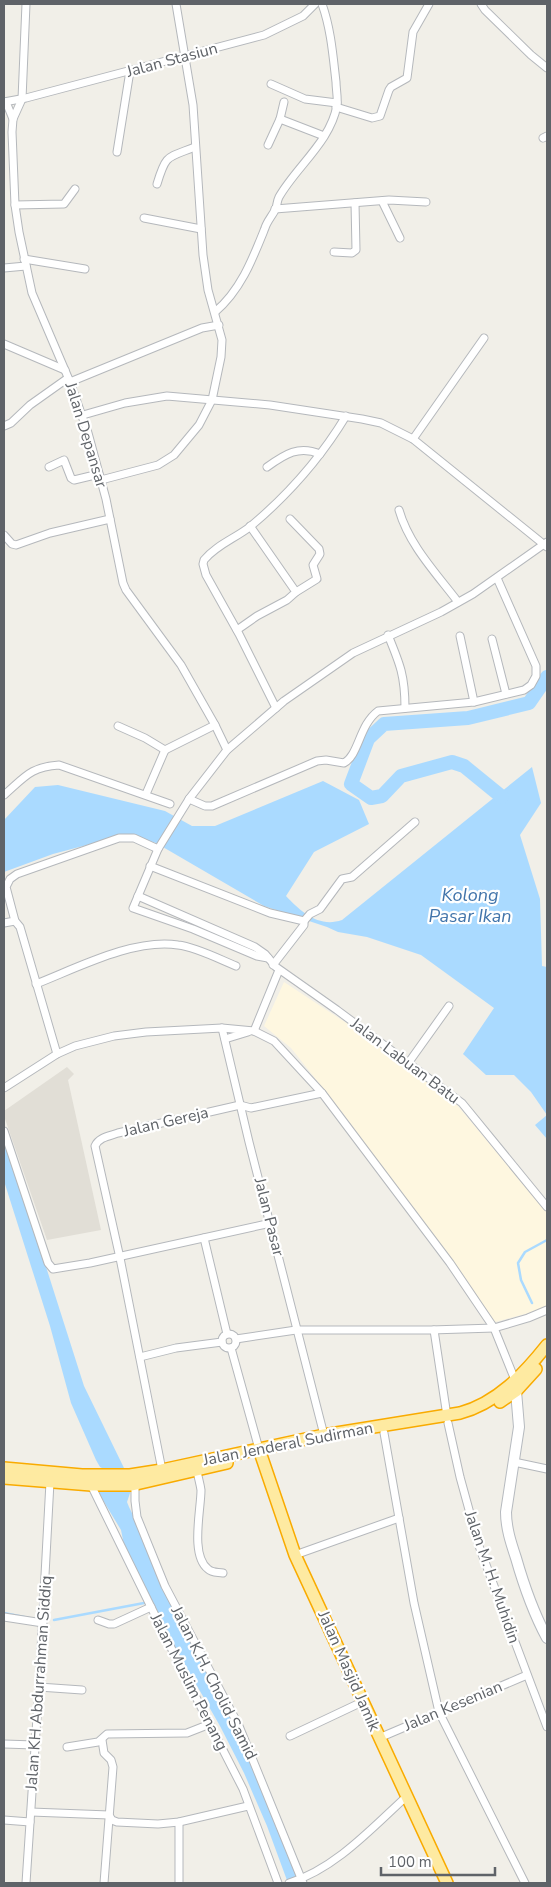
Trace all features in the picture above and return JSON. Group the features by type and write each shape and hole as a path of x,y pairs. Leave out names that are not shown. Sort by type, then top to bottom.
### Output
{"highway":[{"name":"Jalan Jenderal Sudirman","path":"515,1386 547,1345"},
{"name":"Jalan Jenderal Sudirman","path":"132,1481 162,1470 260,1452 384,1433 479,1414 515,1386 547,1357"},
{"name":"Jalan Jenderal Sudirman","path":"4,1478 50,1482 132,1481 196,1471 324,1434 448,1420"},
{"name":"Jalan Masjid Jamik","path":"260,1452 296,1555 445,1883"},
{"name":"Jalan Jenderal Sudirman","path":"4,1468 97,1482"}],"main road":[{"path":"515,1386 520,1419 506,1512 507,1524 526,1590 547,1638"}],"street":[{"path":"22,99 26,4"},
{"path":"49,467 64,460 71,478 74,480 100,477 158,465 174,455 199,425 212,400 221,357 222,340 208,290 201,229 192,106 176,4"},
{"name":"Jalan Stasiun","path":"5,102 248,40 281,28 303,16 315,4"},
{"path":"215,312 226,303 248,270 265,226 280,196 324,136 334,117 337,105 330,35 322,4"},
{"path":"271,84 305,99 337,105 372,118 380,116 389,90 407,78 413,32 429,4"},
{"path":"481,4 531,55 547,68"},
{"path":"117,152 130,71"},
{"name":"Jalan Depansar","path":"22,99 13,119 12,153 15,204 25,262 32,292 83,415 110,519 120,574 126,590 181,665 215,725 226,750"},
{"path":"5,102 13,119"},
{"path":"268,145 280,119 284,102"},
{"path":"280,119 324,136"},
{"path":"157,184 166,160 171,156 195,147"},
{"path":"15,204 64,204 75,189"},
{"path":"275,209 382,201 426,202"},
{"path":"382,201 400,238"},
{"path":"334,252 352,253 356,250 355,204"},
{"path":"144,218 201,229"},
{"path":"4,268 25,262 85,269"},
{"path":"4,426 11,424 30,405 68,377 202,328 219,324"},
{"path":"413,439 484,338"},
{"path":"4,344 68,377"},
{"path":"83,415 125,403 167,396 270,404 381,423 413,439 546,544 497,578 441,612 388,635 337,663 276,708 226,750 189,799 158,848 133,908 208,934 251,954 268,958"},
{"path":"276,708 237,630 206,575 203,564 207,556 250,526 307,473 333,438 346,416"},
{"path":"267,467 280,457 301,450 310,450 320,454"},
{"path":"400,510 404,526 412,540 458,602"},
{"path":"4,535 12,544 16,545 50,533 110,519"},
{"path":"237,630 257,616 287,600 317,579 313,564 320,554 319,550 290,519"},
{"path":"250,526 296,592"},
{"path":"189,799 205,806 212,806 317,762 326,760 344,763 350,758 364,725 378,712 474,702 524,690 531,685 536,676 536,666 497,578"},
{"path":"388,635 402,669 405,688 405,708"},
{"path":"460,636 474,702"},
{"path":"492,639 506,694"},
{"path":"146,794 165,750 215,725"},
{"path":"118,726 146,738 165,750"},
{"path":"4,794 40,767 59,765 170,804"},
{"path":"254,1031 276,967 304,926 304,921 310,914 320,909 342,879 352,877 415,822"},
{"path":"56,1054 20,927 16,921 6,887 10,879 17,874 119,838 134,838 158,848"},
{"path":"150,866 270,913 304,921"},
{"path":"138,896 255,946 276,967"},
{"path":"193,929 196,920"},
{"path":"4,923 16,921"},
{"path":"208,934 211,926"},
{"path":"36,984 111,955 158,944 185,946 236,966"},
{"name":"Jalan Labuan Batu","path":"276,967 456,1098 468,1109 547,1207"},
{"path":"409,1062 449,1006"},
{"path":"4,1088 56,1054 93,1040 124,1035 172,1030 222,1028 254,1031 278,1044 322,1093 450,1263 494,1328 515,1386"},
{"name":"Jalan Pasar","path":"222,1028 296,1330 324,1434"},
{"path":"225,1039 254,1031"},
{"name":"Jalan Gereja","path":"119,1256 95,1146 102,1138 240,1105 254,1108 322,1093"},
{"path":"4,1131 49,1266 52,1269 271,1223"},
{"path":"204,1238 228,1334"},
{"path":"119,1256 162,1470"},
{"path":"236,1339 296,1330 494,1328 547,1310"},
{"name":"Jalan M. H. Muhidin","path":"434,1330 448,1420 460,1477 479,1546 547,1726"},
{"path":"231,1348 225,1347 222,1342 224,1335 233,1335 236,1339"},
{"path":"231,1348 235,1345 236,1339"},
{"path":"140,1357 176,1348 222,1342"},
{"path":"231,1348 260,1452"},
{"path":"384,1433 414,1604 439,1712 524,1883"},
{"path":"514,1462 547,1468"},
{"path":"196,1471 200,1489 198,1518 200,1556 204,1566 209,1571 222,1573"},
{"name":"Jalan K.H. Cholid Samid","path":"132,1481 137,1517 165,1586 239,1726 302,1881"},
{"name":"Jalan KH Abdurrahman Siddiq","path":"26,1883 50,1482"},
{"name":"Jalan Muslim Penang","path":"97,1482 151,1607 243,1789 278,1883"},
{"path":"296,1555 399,1518"},
{"path":"98,1620 114,1624 151,1607"},
{"path":"4,1617 43,1623"},
{"name":"Jalan Kesenian","path":"378,1738 527,1675"},
{"path":"39,1687 82,1690"},
{"path":"290,1736 362,1702"},
{"path":"67,1747 102,1740 107,1734 187,1733 210,1724"},
{"path":"102,1740 104,1753 112,1762 104,1883"},
{"path":"4,1744 35,1745"},
{"path":"289,1883 302,1881 330,1863 406,1796"},
{"path":"109,1815 112,1820 117,1822 158,1824 179,1822 248,1806"},
{"path":"30,1812 109,1815"},
{"path":"4,1820 30,1822"},
{"path":"178,1883 179,1822"}],"shaded area":[{"path":"284,982 363,1034 457,1105 547,1213 547,1305 540,1310 495,1322 345,1116 291,1048 264,1026"},
{"path":"67,1067 74,1074 68,1080 101,1230 47,1240 4,1116 4,1111"}],"water":[{"name":"Kolong Pasar Ikan","path":"532,767 541,803 520,835 540,899 542,966 547,967 547,1115 531,1092 514,1075 486,1075 463,1054 494,1008 421,955 367,937 338,932 264,906 156,843 128,834 53,854 4,872 4,820 35,787 58,785 165,811 192,826 215,826 323,781 359,800 369,824 314,852 286,896 311,917 326,922 334,922 342,920"},
{"path":"547,1115 547,1139 535,1125"},
{"path":"4,1135 84,1386 124,1468 131,1490 127,1502 233,1719 300,1883 288,1883 267,1826 244,1773 220,1726 177,1651 124,1545 121,1530 98,1492 108,1478 106,1470 100,1467 96,1460 71,1403 50,1326 4,1181"}],"waterway":[{"path":"502,797 464,766 452,762 401,776 382,796 371,798 351,784 368,739 384,724 468,718 529,703 547,677"},
{"path":"532,1303 521,1280 518,1263 525,1252 547,1240"},
{"path":"54,1620 144,1603"},
{"path":"4,1613 29,1618"}]}
